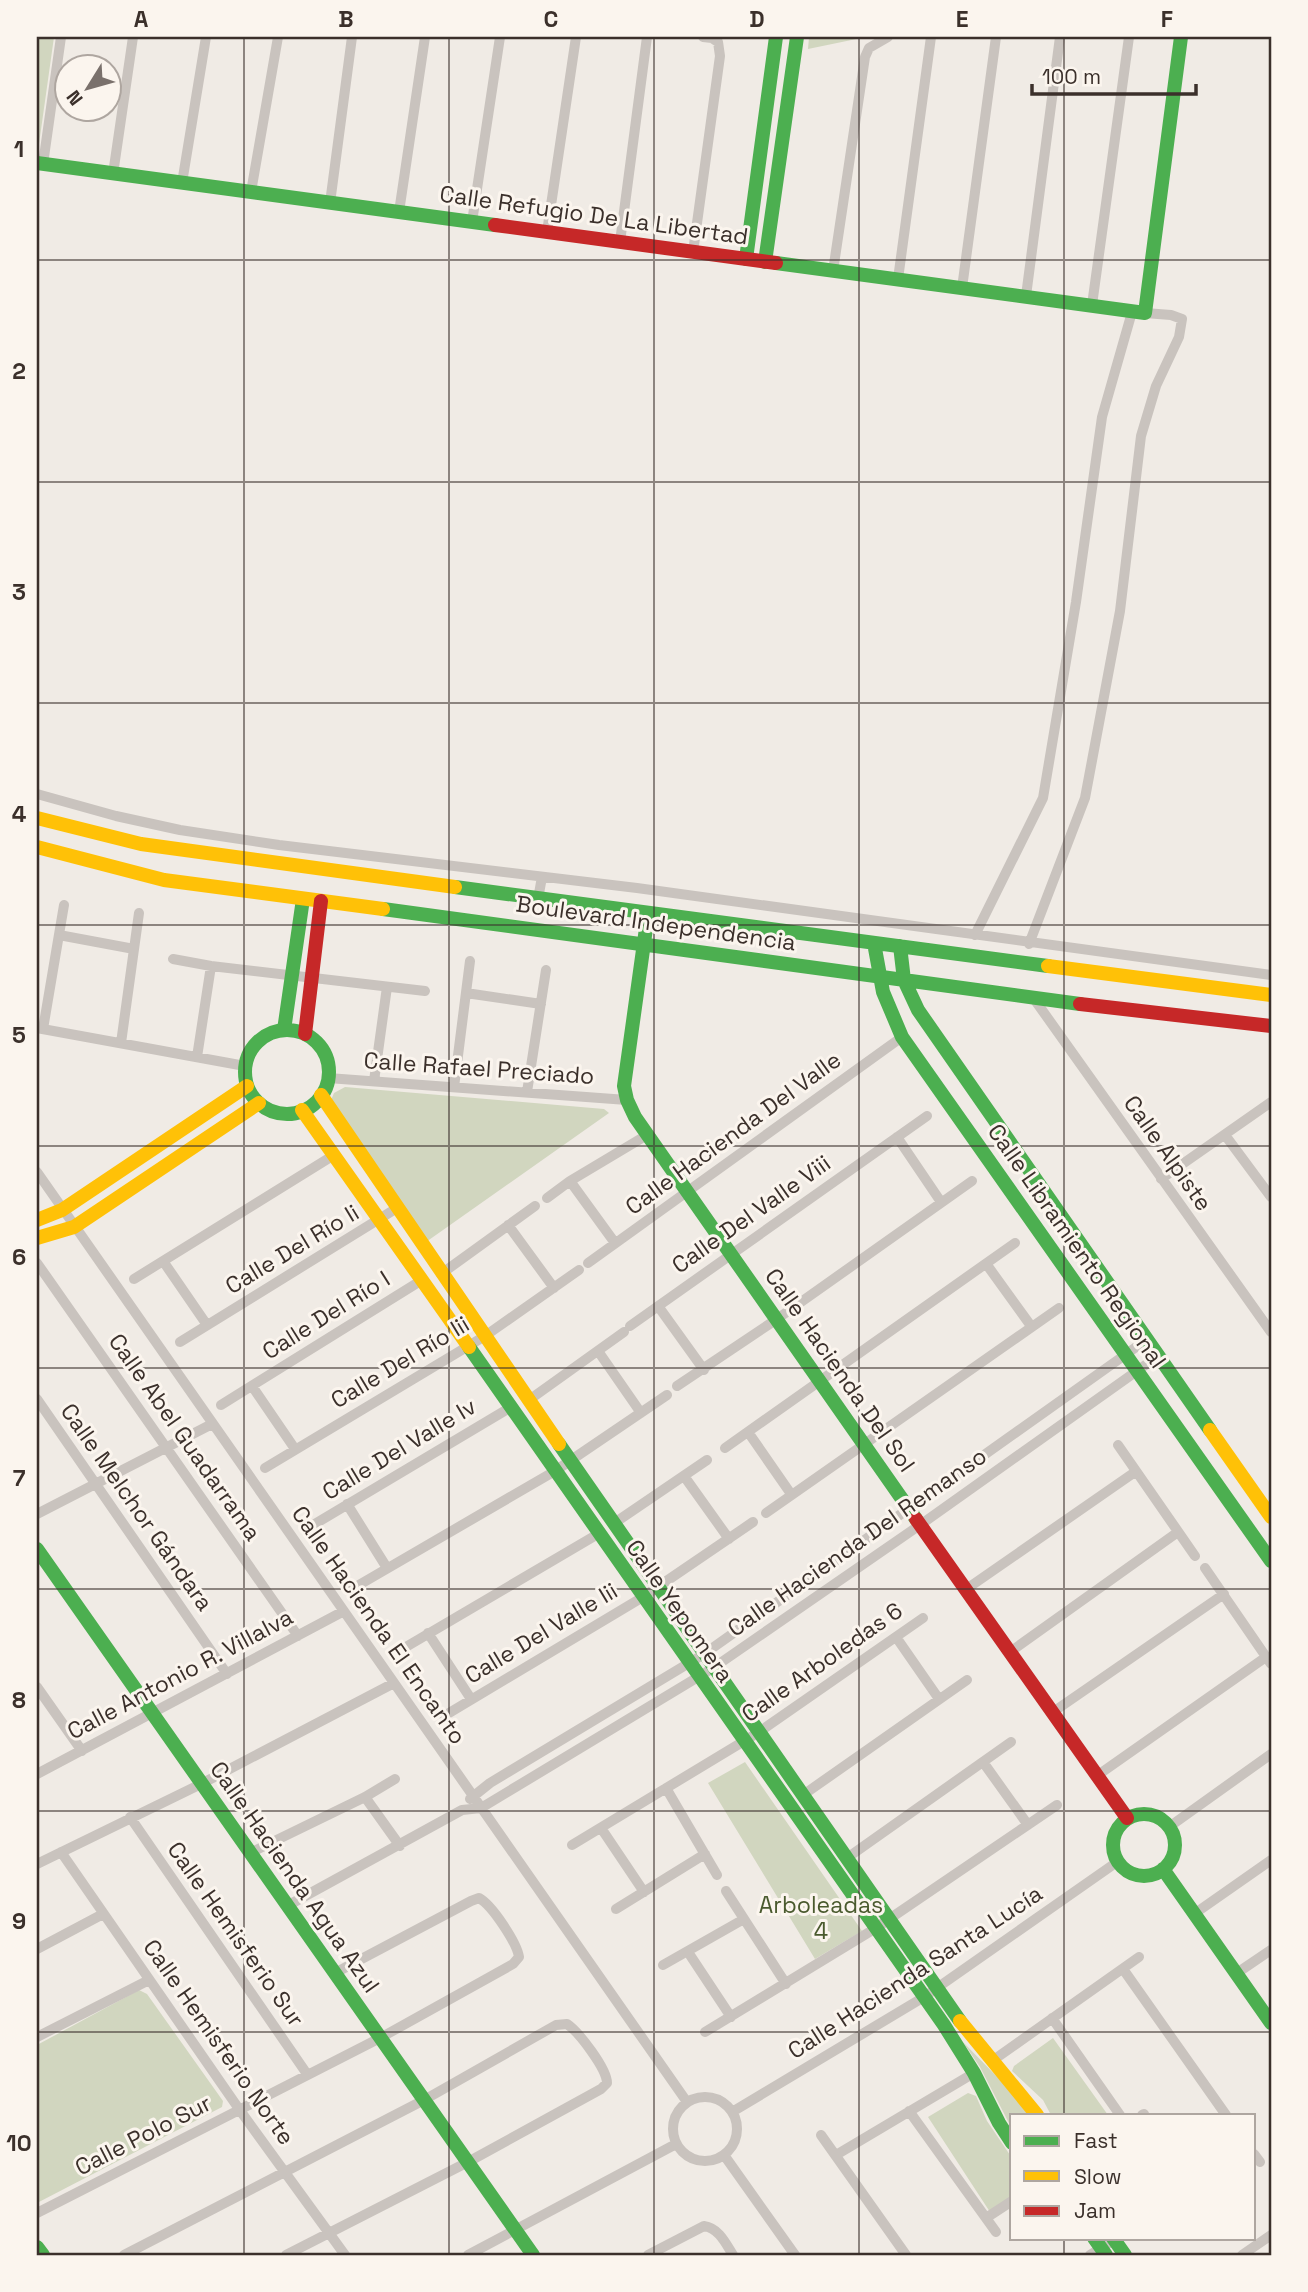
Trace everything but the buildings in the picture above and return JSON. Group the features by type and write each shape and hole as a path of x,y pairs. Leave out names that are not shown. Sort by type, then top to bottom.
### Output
{"street":[{"path":"40,164 61,37"},
{"path":"113,174 133,37"},
{"path":"182,183 206,37"},
{"path":"251,192 278,37"},
{"path":"330,203 352,37"},
{"path":"399,212 425,37"},
{"path":"472,222 500,37"},
{"path":"547,232 576,37"},
{"path":"620,242 647,37"},
{"path":"693,252 720,57 720,45 712,38 703,37"},
{"path":"746,259 776,37"},
{"path":"765,261 797,37"},
{"path":"833,271 865,57 869,48 888,37"},
{"path":"898,279 931,37"},
{"path":"962,288 996,37"},
{"path":"1026,296 1060,37"},
{"path":"1092,305 1129,37"},
{"path":"975,935 1043,798 1076,602 1102,417 1139,313 1181,37"},
{"name":"Calle Refugio De La Libertad","path":"40,164 1139,313"},
{"path":"1029,944 1086,798 1120,611 1141,436 1156,386 1179,337 1182,319 1171,315 1139,313"},
{"path":"37,794 180,830 279,845 542,877 1271,975"},
{"name":"Boulevard Independencia","path":"37,818 141,844 648,914 1271,995"},
{"name":"Boulevard Independencia","path":"37,847 164,880 644,943 1114,1009 1271,1027"},
{"path":"538,899 542,877"},
{"path":"284,1030 303,899"},
{"path":"305,1034 321,901"},
{"path":"64,905 40,1028 245,1066"},
{"path":"121,1043 139,913"},
{"name":"Calle Hacienda Del Sol","path":"648,914 624,1086 627,1100 647,1135 687,1193 732,1253 909,1510 1127,1818"},
{"path":"59,935 134,949"},
{"name":"Calle Libramiento Regional","path":"874,943 877,976 902,1037 1271,1561"},
{"name":"Calle Libramiento Regional","path":"900,946 904,980 918,1010 1271,1517"},
{"path":"173,959 211,966 425,991"},
{"path":"454,1087 470,961"},
{"path":"197,1057 211,966"},
{"path":"527,1093 546,970"},
{"path":"374,1081 387,987"},
{"path":"466,993 541,1004"},
{"name":"Calle Alpiste","path":"1032,996 1271,1332"},
{"path":"284,1030 305,1034 321,1048 328,1068 328,1078 321,1095 313,1104 284,1114 275,1112 259,1103 247,1086 245,1066 248,1055 263,1037 284,1030"},
{"name":"Calle Hacienda Del Valle","path":"584,1266 902,1037"},
{"name":"Calle Rafael Preciado","path":"328,1078 627,1100"},
{"path":"37,1220 62,1210 247,1086"},
{"name":"Calle Yepomera","path":"321,1095 657,1588 937,1988 975,2042 1036,2114"},
{"path":"1161,1179 1271,1102"},
{"path":"37,1238 74,1227 259,1103"},
{"name":"Calle Yepomera","path":"302,1110 924,1997 959,2048 1010,2140"},
{"name":"Calle Del Valle Viii","path":"598,1351 927,1116"},
{"path":"547,1198 570,1181 647,1135"},
{"path":"1225,1135 1271,1198"},
{"path":"897,1137 941,1202"},
{"path":"134,1279 334,1155"},
{"name":"Calle Hacienda El Encanto","path":"37,1172 687,2102"},
{"path":"570,1181 615,1243"},
{"path":"677,1386 704,1370 972,1181"},
{"path":"441,1274 535,1206"},
{"name":"Calle Del Río Ii","path":"180,1342 397,1208"},
{"path":"508,1225 554,1288"},
{"path":"725,1448 1015,1243"},
{"path":"163,1261 207,1325"},
{"name":"Calle Abel Guadarrama","path":"37,1263 298,1636"},
{"path":"987,1265 1031,1326"},
{"name":"Calle Del Río Iii","path":"265,1468 485,1336 584,1266"},
{"name":"Calle Del Río I","path":"221,1405 422,1280"},
{"path":"658,1306 704,1370"},
{"path":"766,1513 1059,1308"},
{"name":"Calle Hacienda Del Remanso","path":"462,1810 472,1796 490,1783 704,1654 1146,1340"},
{"path":"529,1400 598,1351 641,1413"},
{"name":"Calle Hacienda Del Remanso","path":"287,1906 462,1810 481,1808 713,1668 1158,1356"},
{"name":"Calle Del Río I","path":"252,1386 295,1449"},
{"path":"352,1589 555,1471 667,1395"},
{"name":"Calle Melchor Gándara","path":"37,1399 227,1674"},
{"name":"Calle Del Valle Iv","path":"308,1528 511,1407"},
{"path":"37,1514 212,1424"},
{"path":"748,1432 791,1494"},
{"path":"1118,1445 1195,1556"},
{"path":"613,1524 707,1460"},
{"path":"965,1590 1135,1472"},
{"path":"684,1476 729,1539"},
{"path":"348,1504 387,1568"},
{"name":"Calle Del Valle Iii","path":"444,1716 643,1597 753,1522"},
{"path":"1010,1652 1178,1532"},
{"path":"399,1651 598,1534"},
{"name":"Calle Hacienda Agua Azul","path":"37,1549 533,2255"},
{"path":"1098,1775 1269,1660 1205,1568"},
{"path":"1053,1712 1224,1594"},
{"name":"Calle Antonio R. Villalva","path":"37,1774 344,1611"},
{"name":"Calle Arboledas 6","path":"572,1845 759,1732 923,1618"},
{"path":"428,1633 471,1699"},
{"path":"896,1637 939,1699"},
{"path":"803,1796 967,1680"},
{"path":"37,1864 201,1784 394,1683"},
{"path":"37,1687 82,1751"},
{"path":"847,1858 1011,1742"},
{"path":"1169,1827 1271,1754"},
{"path":"983,1762 1028,1825"},
{"path":"250,1853 365,1797 395,1779"},
{"path":"666,1788 717,1875"},
{"path":"365,1797 400,1846"},
{"path":"705,2032 876,1928 1057,1805"},
{"path":"1150,1814 1169,1827 1175,1849 1171,1861 1163,1870 1152,1875 1139,1876 1126,1871 1117,1862 1113,1838 1118,1826 1127,1818 1150,1814"},
{"name":"Calle Hemisferio Sur","path":"130,1817 307,2074"},
{"path":"601,1828 644,1892"},
{"name":"Calle Hemisferio Norte","path":"61,1852 239,2109 345,2255"},
{"path":"615,1909 705,1854"},
{"path":"1194,1914 1271,1860"},
{"name":"Calle Hacienda Santa Lucía","path":"732,2112 924,1997 1117,1862"},
{"path":"1163,1870 1271,2023"},
{"path":"726,1891 786,1984"},
{"name":"Calle Polo Sur","path":"37,2213 380,2038 517,1961 519,1953 487,1904 480,1898 335,1973"},
{"path":"37,1950 103,1914"},
{"path":"663,1965 744,1919"},
{"path":"1237,1973 1271,1950"},
{"path":"688,1952 731,2017"},
{"path":"992,2061 1139,1957"},
{"path":"1123,1969 1225,2114"},
{"path":"37,2037 149,1980"},
{"path":"1052,2018 1120,2114"},
{"path":"124,2255 424,2100 556,2025 567,2024 576,2030 606,2074 604,2087 468,2162 286,2255"},
{"path":"836,2155 974,2073"},
{"path":"706,2097 717,2099 732,2112 736,2121 735,2140 724,2155 707,2161 698,2160 682,2151 676,2144 673,2126 675,2116 687,2102 706,2097"},
{"path":"909,2111 996,2232"},
{"path":"821,2135 905,2255"},
{"path":"468,2255 676,2144"},
{"path":"724,2155 795,2255"},
{"path":"986,2218 1010,2202"},
{"path":"648,2255 704,2226 710,2227 718,2234 733,2255"},
{"path":"1242,2255 1271,2235"},
{"path":"37,2247 43,2255"}],"green space":[{"path":"37,37 54,37 38,151 37,151"},
{"path":"809,37 866,37 808,49"},
{"path":"345,1087 604,1109 609,1113 426,1242 329,1105 334,1093"},
{"name":"Arboleadas 4","path":"745,1762 862,1931 815,1959 708,1783"},
{"path":"139,1990 147,1994 223,2101 222,2107 37,2203 37,2045"},
{"path":"1053,2038 1107,2114 1050,2114 1043,2100 1012,2071 1014,2066"},
{"path":"963,2042 1029,2114 1010,2114 1010,2125 980,2067"},
{"path":"968,2093 976,2096 987,2121 1010,2155 1010,2198 990,2212 928,2117"}],"traffic: fast":[{"path":"746,259 776,37"},
{"path":"765,262 797,37"},
{"path":"776,263 1145,313 1181,37"},
{"path":"37,163 495,225"},
{"path":"455,887 1048,966"},
{"path":"284,1030 303,899"},
{"path":"383,909 1080,1004"},
{"path":"648,914 624,1086 627,1100 635,1117 916,1519"},
{"path":"874,943 883,992 902,1037 1271,1561"},
{"path":"900,946 904,980 918,1010 1210,1430"},
{"path":"287,1030 303,1033 317,1042 326,1056 329,1072 326,1088 317,1102 303,1111 287,1114 271,1111 257,1102 248,1088 245,1072 248,1056 257,1042 271,1033 287,1030"},
{"path":"469,1347 944,2025 974,2073 1010,2140"},
{"path":"559,1444 960,2021"},
{"path":"37,1549 533,2255"},
{"path":"1144,1814 1156,1816 1166,1823 1173,1833 1175,1845 1173,1857 1166,1867 1156,1874 1144,1876 1132,1874 1122,1867 1115,1857 1113,1845 1115,1833 1122,1823 1132,1816 1144,1814"},
{"path":"1163,1869 1271,2023"},
{"path":"1095,2240 1106,2255"},
{"path":"1114,2240 1125,2255"},
{"path":"37,2247 43,2255"}],"traffic: slow":[{"path":"37,818 141,844 455,887"},
{"path":"37,847 164,880 383,909"},
{"path":"1048,966 1271,995"},
{"path":"37,1220 62,1210 247,1086"},
{"path":"321,1095 559,1444"},
{"path":"37,1238 74,1227 259,1103"},
{"path":"302,1110 469,1347"},
{"path":"1210,1430 1271,1517"},
{"path":"960,2021 1036,2114"}],"traffic: jam":[{"path":"495,225 776,263"},
{"path":"305,1034 321,901"},
{"path":"1080,1004 1271,1026"},
{"path":"916,1519 1127,1818"}]}
